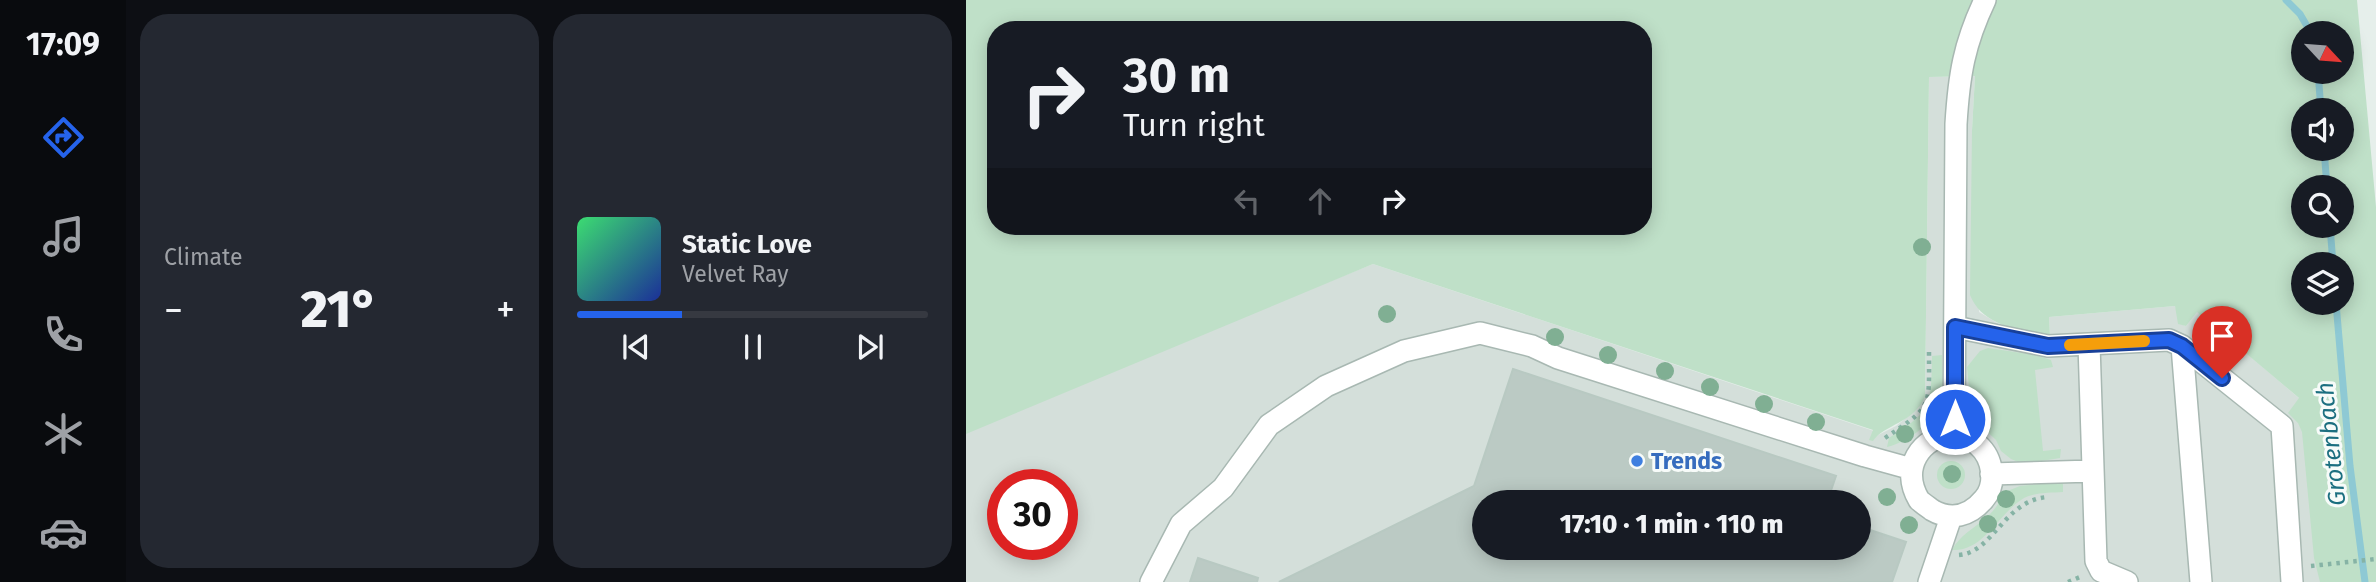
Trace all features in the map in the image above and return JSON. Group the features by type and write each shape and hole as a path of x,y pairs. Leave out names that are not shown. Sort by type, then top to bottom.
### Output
{"street":[{"path":"1954,433 1956,124 1959,79 1968,38 1985,0"},
{"path":"1955,327 2048,346 2169,340 2182,346 2282,426 2291,575"},
{"path":"1151,582 1181,524 1223,488 1269,425 1326,386 1404,351 1480,333 1532,346 1559,358 1912,469"},
{"path":"2089,344 2096,561 2101,571 2127,582"},
{"path":"2182,346 2201,582"},
{"path":"1954,433 1979,446 1986,455 1992,483 1986,497 1968,512 1951,517 1931,510 1920,501 1912,469 1917,453 1930,439 1954,433"},
{"path":"1991,474 2092,471"},
{"path":"1929,582 1951,517"}],"path":[{"path":"1877,460 1882,440 1917,416 1926,405 1929,396 1930,351 1955,327"},
{"path":"1939,552 1967,554 1981,545 2022,504 2035,498 2054,496"},
{"path":"2291,575 2376,559"}],"shaded area":[{"path":"1975,76 1972,130 1979,312 1999,324 2050,335 2049,317 2175,306 2182,324 2186,326 2197,311 2300,399 2330,582 966,582 966,428 1373,264 1874,431 1870,439 1896,426 1918,408 1925,397 1929,77"}],"green space":[{"path":"966,0 2357,0 2376,207 2376,582 2320,582 2314,558 2302,432 2298,423 2288,413 2299,398 2197,312 2186,326 2178,324 2175,306 2049,317 2050,336 2004,325 1984,314 1976,306 1970,295 1975,76 1929,77 1925,397 1914,413 1873,441 1869,440 1873,430 1373,264 966,434"},
{"path":"1988,348 2051,360 2053,367 2035,370 2043,451 2061,449 2060,458 2023,464 2011,459 1977,422 1971,408 1967,367 1980,351"},
{"path":"1942,355 1943,390 1938,409 1919,430 1903,441 1887,447 1889,438 1914,421 1926,406 1931,386 1932,356"},
{"path":"1951,461 1961,465 1965,475 1961,485 1951,489 1941,485 1937,475 1941,465"},
{"path":"2059,482 2063,484 2063,492 2026,497 1973,545 1952,550 1962,537 1991,513 2005,492 2020,486"}],"building":[{"name":"Trends","path":"1513,369 1836,476 1831,490 1472,490 1472,560 1871,560 1871,530 1906,542 1892,582 1279,582 1474,486"},
{"path":"1198,558 1258,578 1257,582 1190,582"}],"waterway":[{"name":"Grotenbach","path":"2286,0 2304,21"},
{"name":"Grotenbach","path":"2319,84 2320,98"},
{"name":"Grotenbach","path":"2325,161 2326,175"},
{"name":"Grotenbach","path":"2331,238 2332,252"},
{"name":"Grotenbach","path":"2337,315 2350,466 2365,582"}],"slow traffic":[{"path":"2070,345 2144,341"}],"place":[{"name":"Trends","path":"1637,461"}],"route":[{"path":"1955,419 1955,327 2048,346 2169,340 2182,346 2222,378"}]}
